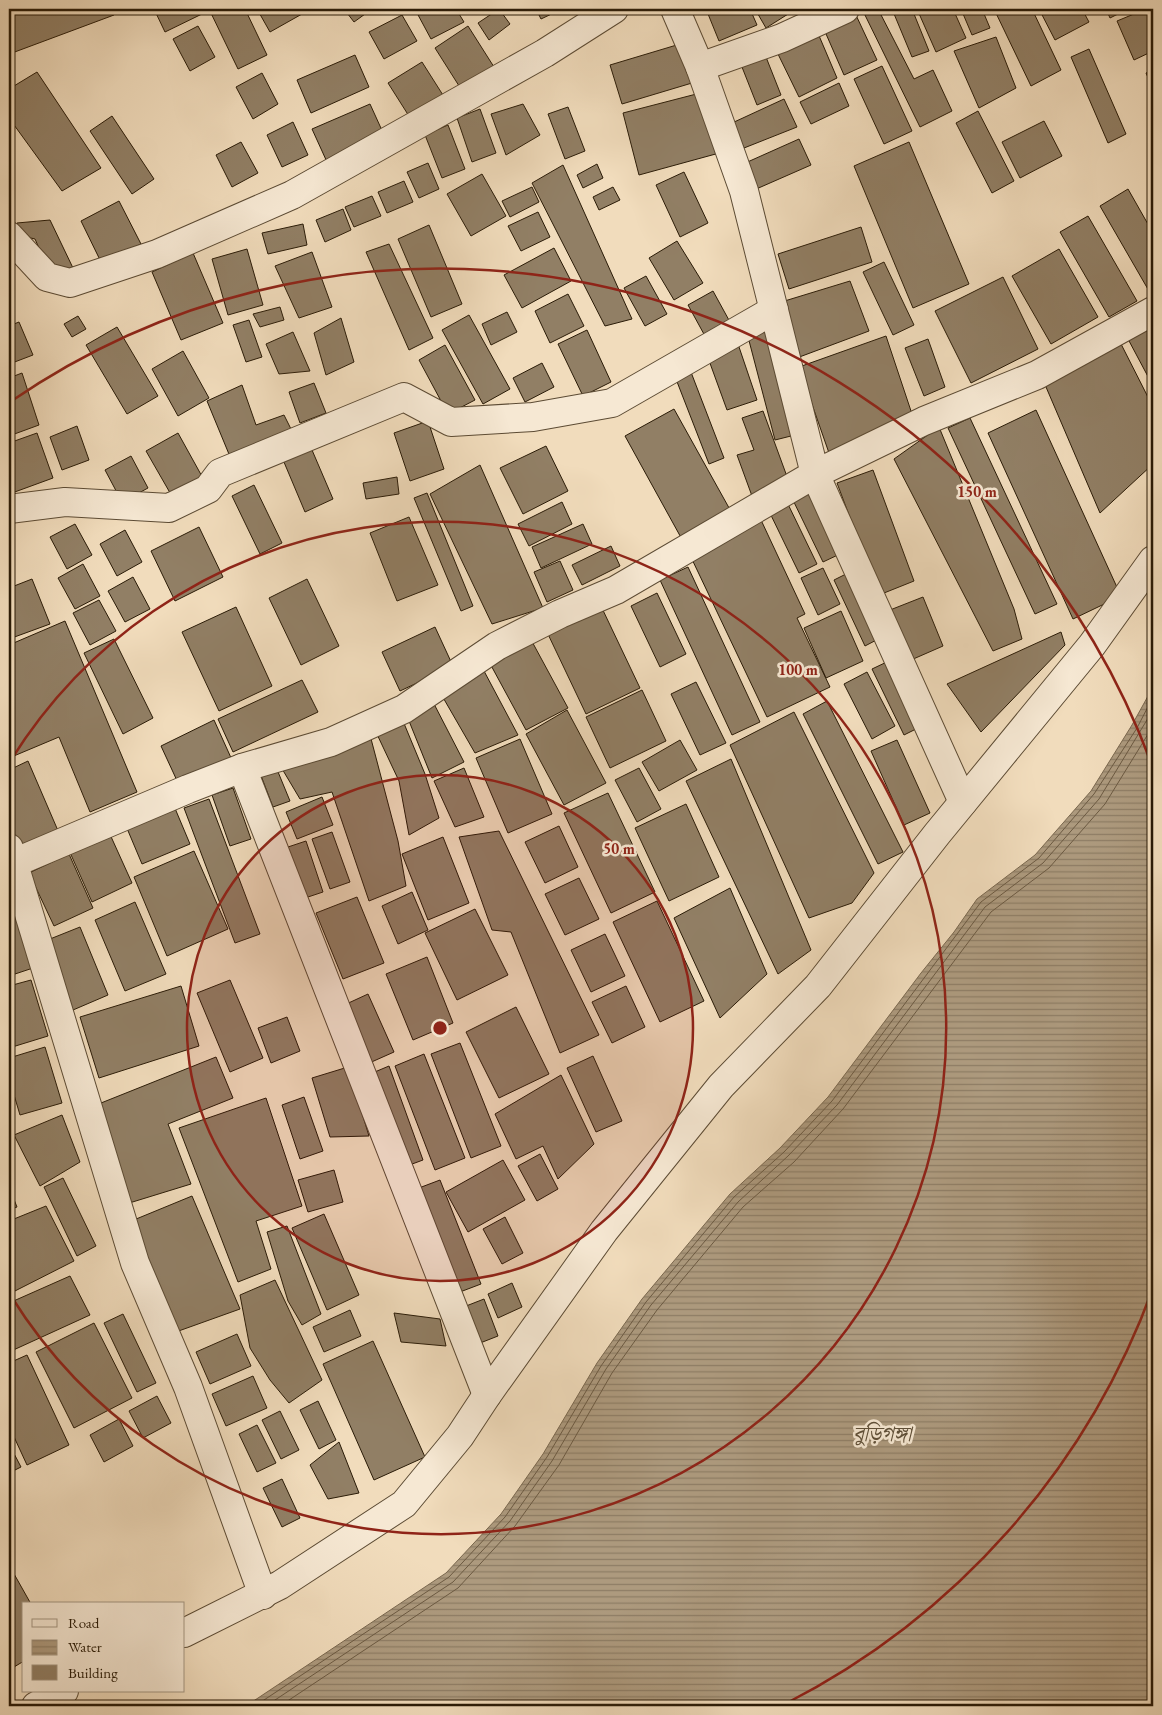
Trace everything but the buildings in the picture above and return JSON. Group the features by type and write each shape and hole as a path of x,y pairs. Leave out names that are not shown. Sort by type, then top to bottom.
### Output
{"street":[{"path":"9,236 47,277 70,283 157,254 292,195 545,54 614,9"},
{"path":"675,9 700,67 744,191 815,474 963,802"},
{"path":"700,67 782,38 845,9"},
{"path":"9,509 65,502 169,508 208,489 220,473 404,398 451,422 533,417 612,403 774,310"},
{"path":"263,1595 188,1388 135,1263 11,858 242,768 331,742 404,709 497,646 560,614 616,590 815,474 924,421 1037,376 1153,311"},
{"path":"185,1633 263,1595 404,1504 460,1436 604,1231 721,1086 818,986 963,802 1092,645 1153,560"},
{"path":"242,768 487,1395"},
{"path":"36,1706 62,1692"}],"water":[{"name":"বুড়িগঙ্গা","path":"1153,687 1153,1706 246,1706 446,1573 501,1514 543,1454 597,1363 642,1299 730,1194 780,1148 828,1097 977,899 1035,855 1091,791"}]}
